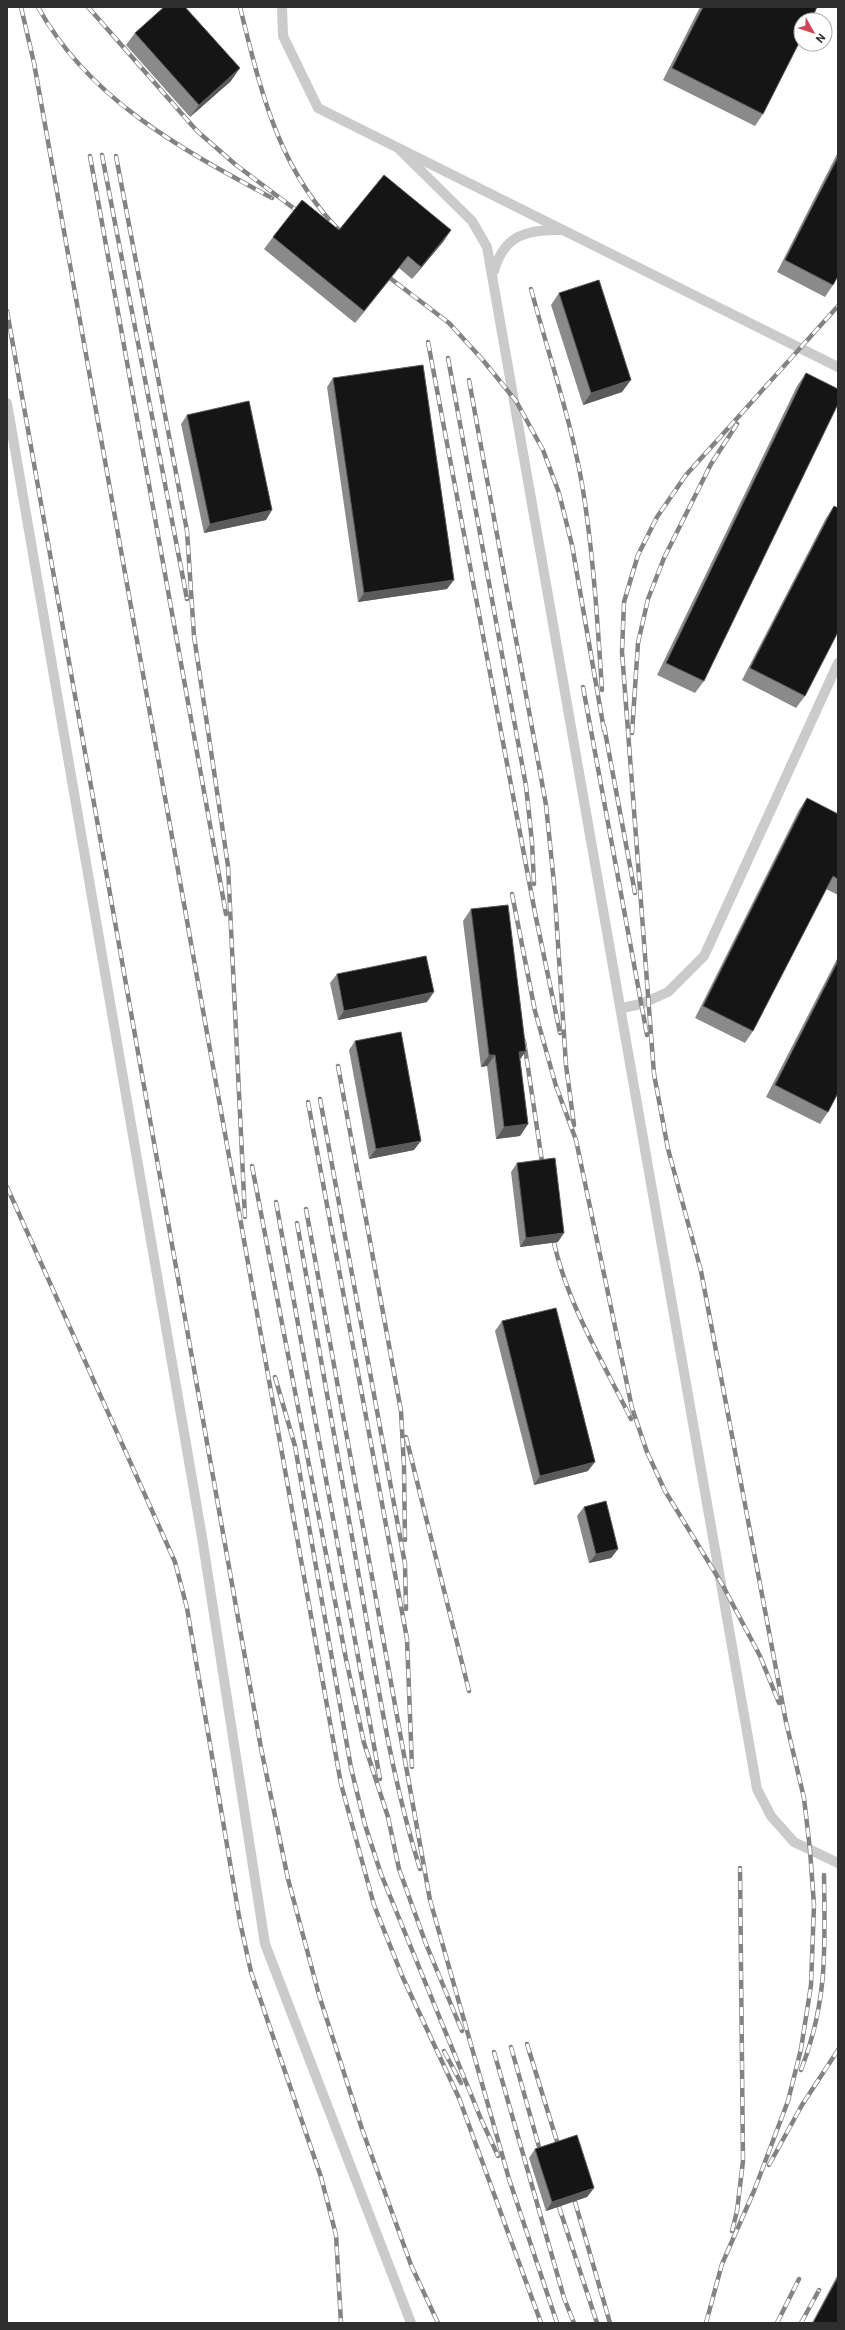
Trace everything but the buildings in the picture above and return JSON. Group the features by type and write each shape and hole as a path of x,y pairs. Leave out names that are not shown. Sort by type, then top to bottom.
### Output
{"lane":[{"path":"282,7 283,36 318,108 400,150 566,230 838,367"},
{"path":"400,150 472,221 487,247 493,273 622,1008 757,1789 771,1816 794,1842 838,1864"},
{"path":"493,273 499,254 516,236 540,229 566,230"},
{"path":"7,403 202,1537 265,1944 411,2323"},
{"path":"622,1008 641,1004 668,992 704,956 838,663"}],"railway":[{"path":"21,7 34,63 341,1784 374,1905 403,1978 459,2098 541,2323"},
{"path":"38,7 59,40 84,69 111,96 172,141 272,198"},
{"path":"88,7 197,131 236,165 304,216"},
{"path":"240,7 265,100 288,158 304,186 322,212 345,236"},
{"path":"102,155 187,599"},
{"path":"90,156 226,914"},
{"path":"116,156 187,531 194,636 228,866 245,1217"},
{"path":"382,272 449,323 482,359 516,401 543,450 559,493 572,545 604,730"},
{"path":"531,289 569,422 581,476 593,573 602,690"},
{"path":"706,2323 722,2264 754,2191 788,2101 801,2049 811,1985 814,1905 804,1798 786,1722 701,1271 668,1149 654,1074 622,652 624,602 638,555 657,517 686,475 838,306"},
{"path":"7,311 261,1748 288,1879 319,1995 362,2129 411,2265 438,2323"},
{"path":"428,342 535,913 560,1033"},
{"path":"448,358 526,786 532,842 534,884"},
{"path":"469,380 546,805 554,883 566,1065 574,1125"},
{"path":"632,733 638,643 648,599 664,558 711,464 737,424"},
{"path":"583,687 647,1035"},
{"path":"604,726 635,893"},
{"path":"512,894 535,1011 556,1086 576,1140 632,1408 647,1452 665,1491 722,1584 760,1656 779,1703"},
{"path":"524,1041 543,1168"},
{"path":"338,1066 401,1411 404,1467 405,1540"},
{"path":"320,1099 405,1564 406,1609"},
{"path":"308,1102 407,1639 412,1767"},
{"path":"252,1166 346,1659 364,1743 388,1817 399,1869 426,1944 462,2031"},
{"path":"7,1187 175,1562 187,1608 240,1922 251,1972 321,2177 336,2235 341,2323"},
{"path":"276,1202 380,1779"},
{"path":"306,1209 430,1900 509,2179 557,2323"},
{"path":"297,1223 386,1733 401,1801 420,1869"},
{"path":"554,1243 560,1266 577,1311 631,1419"},
{"path":"275,1377 295,1446 351,1768 365,1825 381,1874 481,2119 498,2156"},
{"path":"406,1437 469,1691"},
{"path":"732,2231 737,2211 743,2161 740,1868"},
{"path":"801,2070 810,2045 816,2021 823,1974 825,1926 824,1875"},
{"path":"527,2044 559,2148"},
{"path":"511,2047 541,2154"},
{"path":"769,2165 802,2105 838,2050"},
{"path":"444,2051 461,2083"},
{"path":"494,2052 564,2298 574,2323"},
{"path":"575,2202 610,2323"},
{"path":"559,2207 597,2323"},
{"path":"777,2323 799,2279"},
{"path":"801,2323 819,2290"}]}
